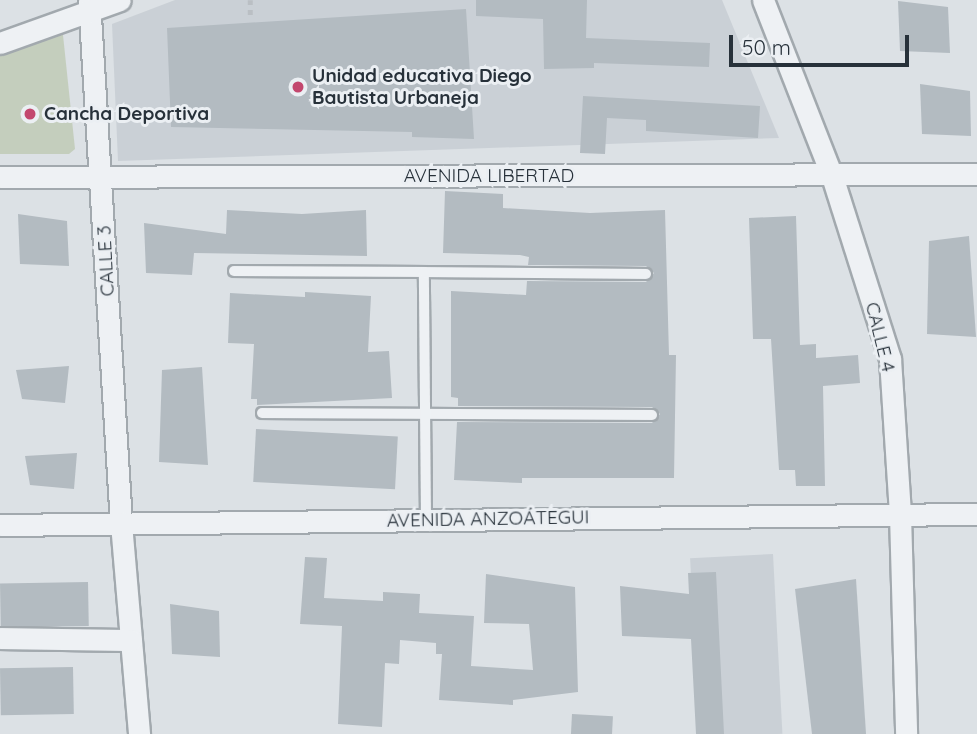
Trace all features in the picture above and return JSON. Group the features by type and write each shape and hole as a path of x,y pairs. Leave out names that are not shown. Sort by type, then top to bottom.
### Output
{"street":[{"path":"0,43 91,6 120,0"},
{"name":"CALLE 4","path":"763,0 832,176 890,359 900,514 906,734"},
{"name":"CALLE 3","path":"91,6 121,523 139,734"},
{"name":"AVENIDA LIBERTAD","path":"0,177 977,174"},
{"name":"AVENIDA ANZOÁTEGUI","path":"0,524 977,514"},
{"path":"0,638 131,640"}],"lane":[{"path":"234,271 646,274"},
{"path":"424,272 426,520"},
{"path":"262,413 425,416 652,415"}],"path":[{"path":"250,0 250,15"}],"shaded area":[{"path":"175,0 722,0 779,138 118,161 112,24"},
{"path":"773,554 782,734 699,734 690,558"}],"green space":[{"path":"53,32 63,35 75,149 69,154 0,154 0,52"}],"building":[{"path":"476,0 587,0 586,38 710,43 709,67 594,63 594,68 544,69 543,19 476,16"},
{"path":"898,1 948,7 950,53 900,51"},
{"name":"Unidad educativa Diego Bautista Urbaneja","path":"466,9 474,139 412,137 412,132 171,127 167,28"},
{"path":"920,84 970,91 971,136 922,134"},
{"path":"583,96 760,106 758,138 646,131 646,120 607,118 605,154 580,153"},
{"path":"445,191 503,194 503,208 590,213 665,210 669,355 676,355 674,478 522,478 522,483 454,480 457,422 652,423 660,414 652,407 458,406 458,398 451,397 451,291 526,295 527,281 646,282 654,273 646,266 528,265 529,257 520,255 443,253"},
{"path":"227,210 302,214 366,210 367,256 194,253 192,275 146,273 144,223 226,234"},
{"path":"18,214 67,221 69,266 20,264"},
{"path":"796,216 800,345 816,344 816,358 858,355 860,383 823,386 825,486 796,486 795,470 779,470 771,339 753,339 749,218"},
{"path":"969,236 976,337 927,334 929,241"},
{"path":"305,292 371,296 368,352 389,351 392,398 257,405 257,399 251,399 254,344 228,343 230,293 305,297"},
{"path":"69,366 65,403 22,399 16,370"},
{"path":"202,367 208,465 159,462 162,370"},
{"path":"256,429 398,436 395,489 253,482"},
{"path":"77,453 74,489 30,485 25,456"},
{"path":"305,557 327,558 324,598 383,601 383,592 420,594 419,613 474,616 471,666 533,670 529,624 484,623 486,574 575,587 578,692 513,700 513,705 439,700 442,654 436,654 436,643 400,640 399,664 385,663 382,727 338,724 342,626 300,624"},
{"path":"716,572 724,734 696,734 691,639 622,636 620,586 689,594 688,573"},
{"path":"856,579 866,734 812,734 795,589"},
{"path":"88,582 89,626 1,628 0,584"},
{"path":"170,604 219,611 220,657 172,654"},
{"path":"73,667 74,714 1,715 0,668"},
{"path":"572,714 613,716 612,734 571,734"}],"place":[{"name":"Unidad educativa Diego Bautista Urbaneja","path":"298,87"},
{"name":"Cancha Deportiva","path":"30,114"}]}
